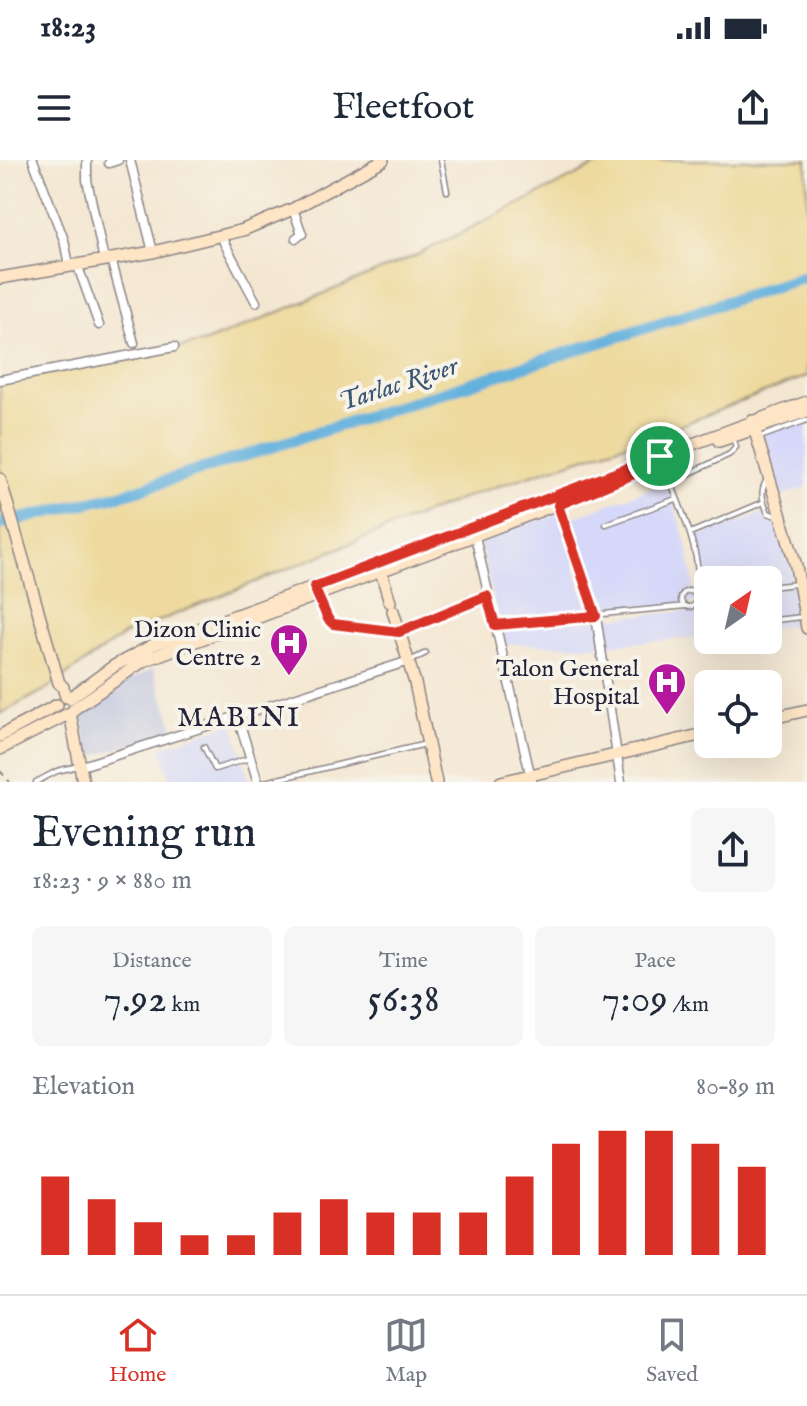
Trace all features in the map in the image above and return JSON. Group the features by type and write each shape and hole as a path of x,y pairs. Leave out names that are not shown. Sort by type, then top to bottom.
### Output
{"main road":[{"path":"0,278 221,237 293,209 377,162"},
{"path":"0,736 36,716 64,707 114,666 141,650 316,592 661,459 755,429 807,402"},
{"path":"661,459 807,411"},
{"path":"755,429 799,584 806,622"},
{"path":"0,479 58,680 56,688 75,735 83,782"},
{"path":"380,568 409,661 436,782"},
{"path":"0,749 143,661 228,633 316,592"},
{"path":"64,707 68,728 75,735"},
{"path":"782,716 807,710"},
{"path":"501,782 531,779 616,754 694,736"}],"street":[{"path":"33,160 99,325"},
{"path":"87,160 87,180 134,343"},
{"path":"130,160 153,252"},
{"path":"293,209 302,234 296,238"},
{"path":"221,237 256,302"},
{"path":"0,380 174,347"},
{"path":"557,501 596,616 621,782"},
{"path":"474,532 531,779"},
{"path":"82,766 409,661"},
{"path":"237,715 258,782"}],"lane":[{"path":"441,160 447,191"},
{"path":"755,429 807,420"},
{"path":"670,483 730,454 736,447 732,436"},
{"path":"661,459 690,533 696,566"},
{"path":"770,477 763,486 764,502 768,513 781,517"},
{"path":"606,524 676,499"},
{"path":"690,533 764,502"},
{"path":"782,586 799,584"},
{"path":"316,592 333,624 399,632 487,596"},
{"path":"686,606 682,596 687,592 694,595"},
{"path":"495,625 694,604"},
{"path":"782,620 806,622"},
{"path":"409,661 426,653"},
{"path":"265,782 428,744"},
{"path":"204,747 215,769 250,758"},
{"path":"36,782 57,771 82,766"}],"path":[{"path":"0,771 10,782"}],"shaded area":[{"path":"807,414 807,487 782,496 761,431"},
{"path":"667,482 688,549 694,602 597,612 565,521"},
{"path":"559,513 589,614 498,619 480,541"},
{"path":"764,513 768,524 777,522 794,579 800,624 782,626 782,566 700,566 697,537"},
{"path":"694,611 694,638 593,646 506,644 502,627"},
{"path":"153,669 175,731 91,757 80,716 83,708 124,682"},
{"path":"233,723 250,782 171,782 161,747"}],"sand":[{"path":"607,160 807,160 807,376 671,429 471,495 124,635 45,690 0,714 0,383 206,342 415,256"}],"waterway":[{"name":"Tarlac River","path":"0,524 128,493 807,276"}],"place":[{"name":"Dizon Clinic Centre 2","path":"289,677"},
{"name":"Talon General Hospital","path":"667,716"}],"district":[{"name":"MABINI","path":"239,716"}],"route":[{"path":"660,456 663,462 558,505 596,616 495,625 487,596 399,632 338,626 328,619 314,587 431,545 660,456"}]}
